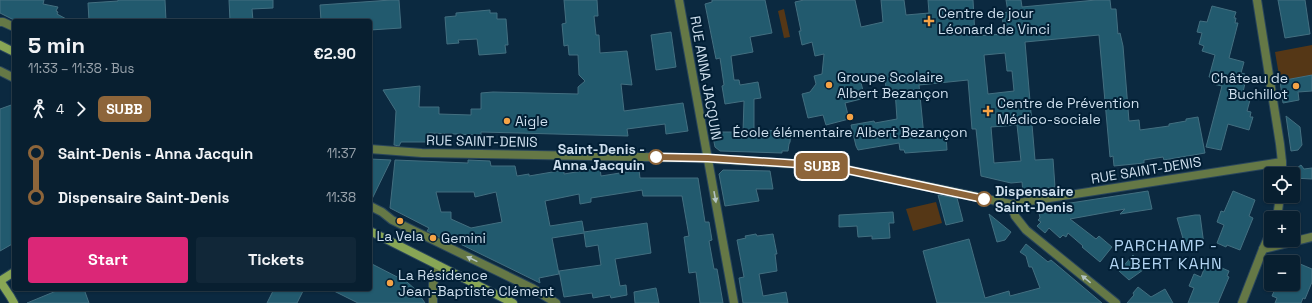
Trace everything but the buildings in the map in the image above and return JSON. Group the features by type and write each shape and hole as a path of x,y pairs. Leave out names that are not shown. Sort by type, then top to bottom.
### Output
{"main road":[{"path":"0,45 12,51"},
{"path":"372,232 513,303"},
{"path":"12,273 0,281 14,303"}],"street":[{"name":"RUE ANNA JACQUIN","path":"679,0 734,303"},
{"path":"1257,0 1282,167"},
{"path":"0,22 12,26"},
{"path":"0,71 12,77"},
{"name":"RUE SAINT-DENIS","path":"372,149 422,153 708,158 833,167 1011,204 1282,162"},
{"path":"1011,204 1015,216 1026,230 1116,303"},
{"path":"372,207 382,212 392,220 532,288 556,303"},
{"path":"1242,303 1263,249 1312,237"},
{"path":"433,303 433,284 439,266"}],"shaded area":[{"path":"784,9 790,37 784,38 778,11"},
{"path":"1312,45 1312,75 1280,81 1275,52"},
{"path":"936,202 942,223 913,231 906,209"}],"bus line":[{"name":"SUBB","path":"656,157 708,158 718,160 829,166 984,199"}],"place":[{"name":"Centre de jour Léonard de Vinci","path":"929,21"},
{"name":"Groupe Scolaire Albert Bezançon","path":"829,85"},
{"name":"Château de Buchillot","path":"1296,86"},
{"name":"Centre de Prévention Médico-sociale","path":"988,111"},
{"name":"École élémentaire Albert Bezançon","path":"850,117"},
{"name":"Aigle","path":"507,121"},
{"name":"Saint-Denis - Anna Jacquin","path":"656,157"},
{"name":"Dispensaire Saint-Denis","path":"984,199"},
{"name":"La Vela","path":"400,221"},
{"name":"Gemini","path":"433,238"},
{"name":"La Résidence Jean-Baptiste Clément","path":"390,283"}],"district":[{"name":"PARCHAMP - ALBERT KAHN","path":"1166,254"}]}
